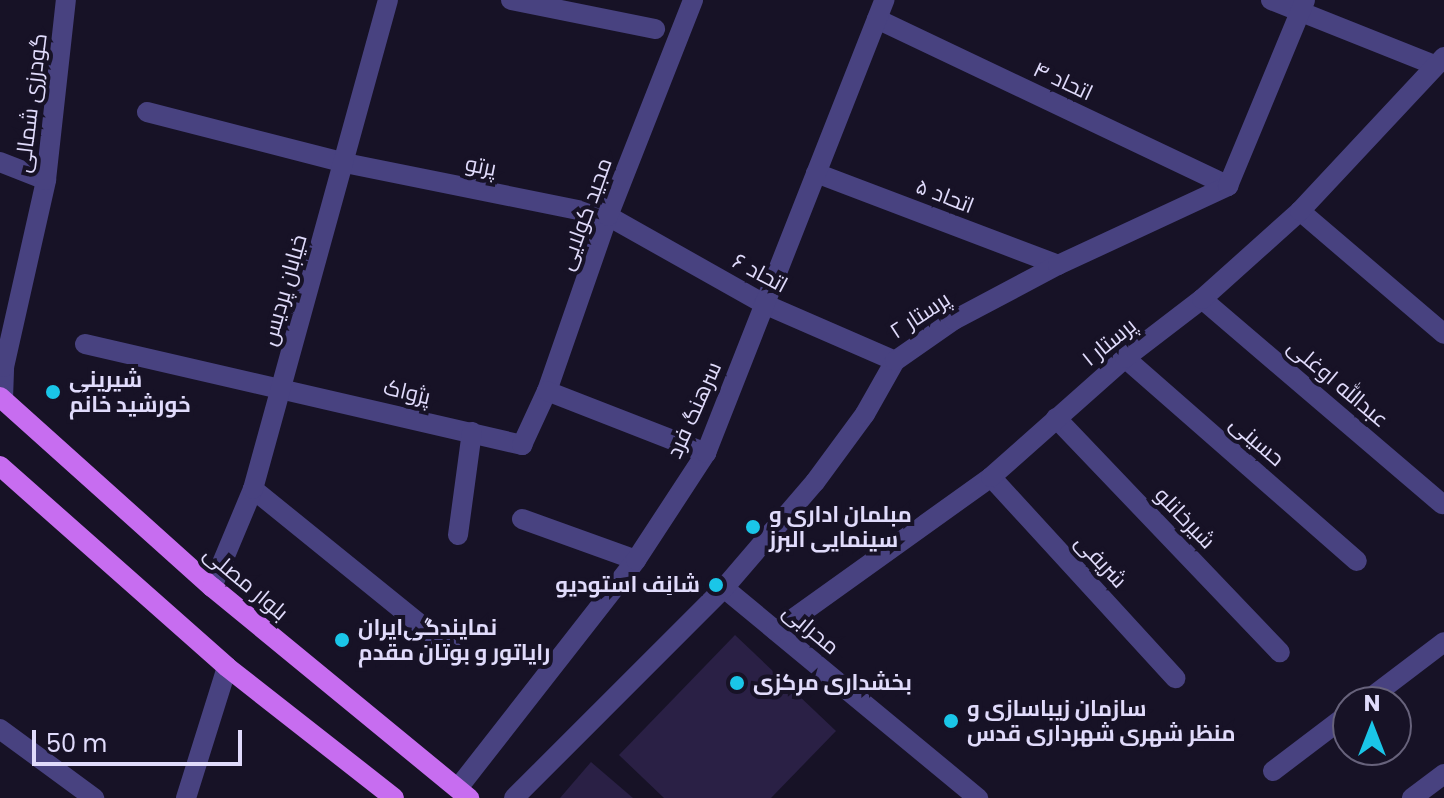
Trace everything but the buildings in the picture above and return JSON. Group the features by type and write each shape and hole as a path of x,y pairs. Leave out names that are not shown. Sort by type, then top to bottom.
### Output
{"main road":[{"name":"بلوار مصلی","path":"1,403 212,587 463,793"},
{"path":"0,466 227,667 394,798"}],"street":[{"name":"گودرزی شمالی","path":"1,403 4,367 46,180 66,0"},
{"name":"خیابان پردیس","path":"212,587 253,489 388,0"},
{"path":"511,0 655,29"},
{"name":"مجید کولایی","path":"522,445 547,391 608,216 693,0"},
{"path":"1271,0 1303,6 1439,61"},
{"path":"1228,186 1303,6"},
{"name":"اتحاد ۴","path":"880,9 1228,186"},
{"name":"سرهنگ فرد","path":"463,793 636,560 706,453 880,9"},
{"name":"پرستار ۱","path":"776,631 991,477 1125,358 1202,299 1300,211 1439,61"},
{"name":"پرتو","path":"147,112 345,163 608,216"},
{"path":"0,162 46,180"},
{"name":"اتحاد ۵","path":"816,173 1058,265"},
{"name":"پرستار ۲","path":"514,798 724,588 815,482 865,414 895,361 954,320 1058,265 1228,186"},
{"path":"1300,211 1444,334"},
{"name":"اتحاد ۶","path":"608,216 764,304 895,361"},
{"name":"عبدالله اوغلی","path":"1202,299 1442,504"},
{"name":"پژواک","path":"85,344 522,445"},
{"name":"حسینی","path":"1125,358 1357,561"},
{"path":"547,391 706,453"},
{"name":"شیرخانلو","path":"1056,418 1280,652"},
{"path":"458,535 472,432"},
{"name":"شریفی","path":"991,477 1175,678"},
{"path":"253,489 452,650"},
{"path":"522,519 636,560"},
{"name":"محرابی","path":"724,588 978,798"},
{"path":"1386,686 1444,642"},
{"path":"186,798 227,667"},
{"path":"1273,771 1332,726"},
{"path":"0,729 94,798"},
{"path":"1412,798 1444,774"}],"place":[{"name":"شیرینی خورشید خانم","path":"53,392"},
{"name":"مبلمان اداری و سینمایی البرز","path":"753,527"},
{"name":"شانِف استودیو","path":"716,585"},
{"name":"نمایندگی‌ایران رایاتور و بوتان مقدم","path":"342,640"},
{"name":"بخشداری مرکزی","path":"737,683"},
{"name":"سازمان زیباسازی و منظر شهری شهرداری قدس","path":"951,721"}]}
